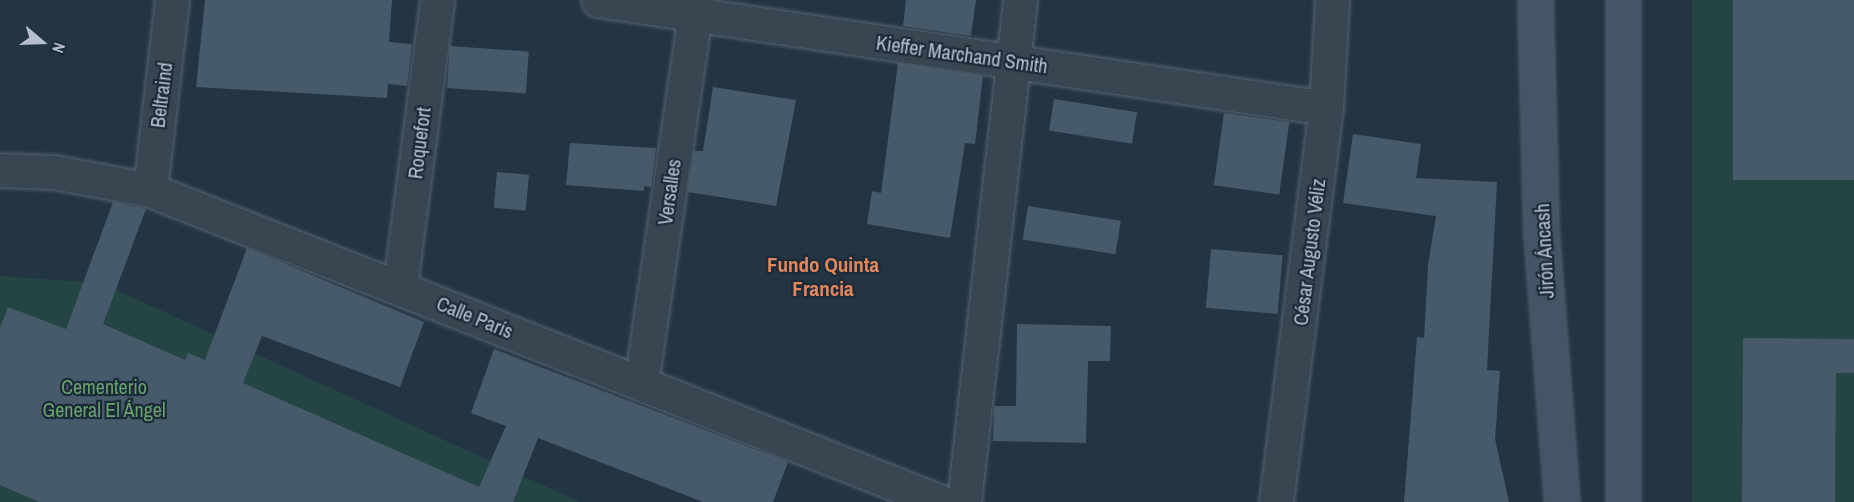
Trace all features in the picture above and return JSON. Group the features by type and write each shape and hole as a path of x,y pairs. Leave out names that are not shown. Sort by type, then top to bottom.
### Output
{"main road":[{"name":"Jirón Áncash","path":"1535,0 1541,231 1562,502"},
{"path":"1623,0 1623,502"}],"street":[{"name":"Beltraind","path":"150,190 172,0"},
{"name":"Roquefort","path":"400,286 438,0"},
{"name":"Kieffer Marchand Smith","path":"598,0 696,8 1012,62 1326,108"},
{"path":"964,502 1020,0"},
{"name":"César Augusto Véliz","path":"1276,502 1326,108 1332,0"},
{"name":"Versalles","path":"641,384 696,8"},
{"name":"Calle París","path":"0,170 54,172 150,190 400,286 941,502"}],"green space":[{"path":"1692,0 1854,0 1854,502 1692,502"},
{"name":"Cementerio General El Ángel","path":"0,276 101,283 580,502 0,502"}],"building":[{"path":"205,0 392,0 389,42 412,44 407,86 388,84 387,98 196,87"},
{"path":"906,0 976,0 971,36 903,26"},
{"path":"1733,0 1854,0 1854,180 1733,180"},
{"path":"450,46 529,52 526,93 447,88"},
{"path":"898,63 983,76 975,144 965,143 950,238 867,224 872,191 881,193"},
{"path":"713,87 796,100 776,206 688,192 694,151 703,151"},
{"path":"1054,99 1137,112 1132,144 1049,131"},
{"path":"1224,113 1289,122 1279,194 1214,185"},
{"path":"1353,134 1421,144 1416,178 1497,182 1487,370 1500,371 1495,439 1509,502 1404,502 1417,337 1424,338 1428,265 1436,216 1343,203"},
{"path":"570,143 656,148 651,187 644,186 644,191 566,185"},
{"path":"497,172 529,175 526,211 494,208"},
{"path":"113,202 146,209 103,324 185,360 188,353 205,360 247,248 424,322 400,387 262,336 243,383 479,487 506,426 471,413 494,349 788,462 773,502 703,502 538,438 513,502 39,502 0,485 0,328 8,307 66,329"},
{"path":"1028,206 1121,221 1116,254 1023,240"},
{"path":"1211,249 1283,255 1278,314 1206,308"},
{"path":"1017,324 1111,326 1110,361 1088,361 1086,443 993,441 994,406 1016,406"},
{"path":"1743,338 1854,339 1854,373 1836,373 1835,502 1742,502"}],"district":[{"name":"Fundo Quinta Francia","path":"823,277"}]}
